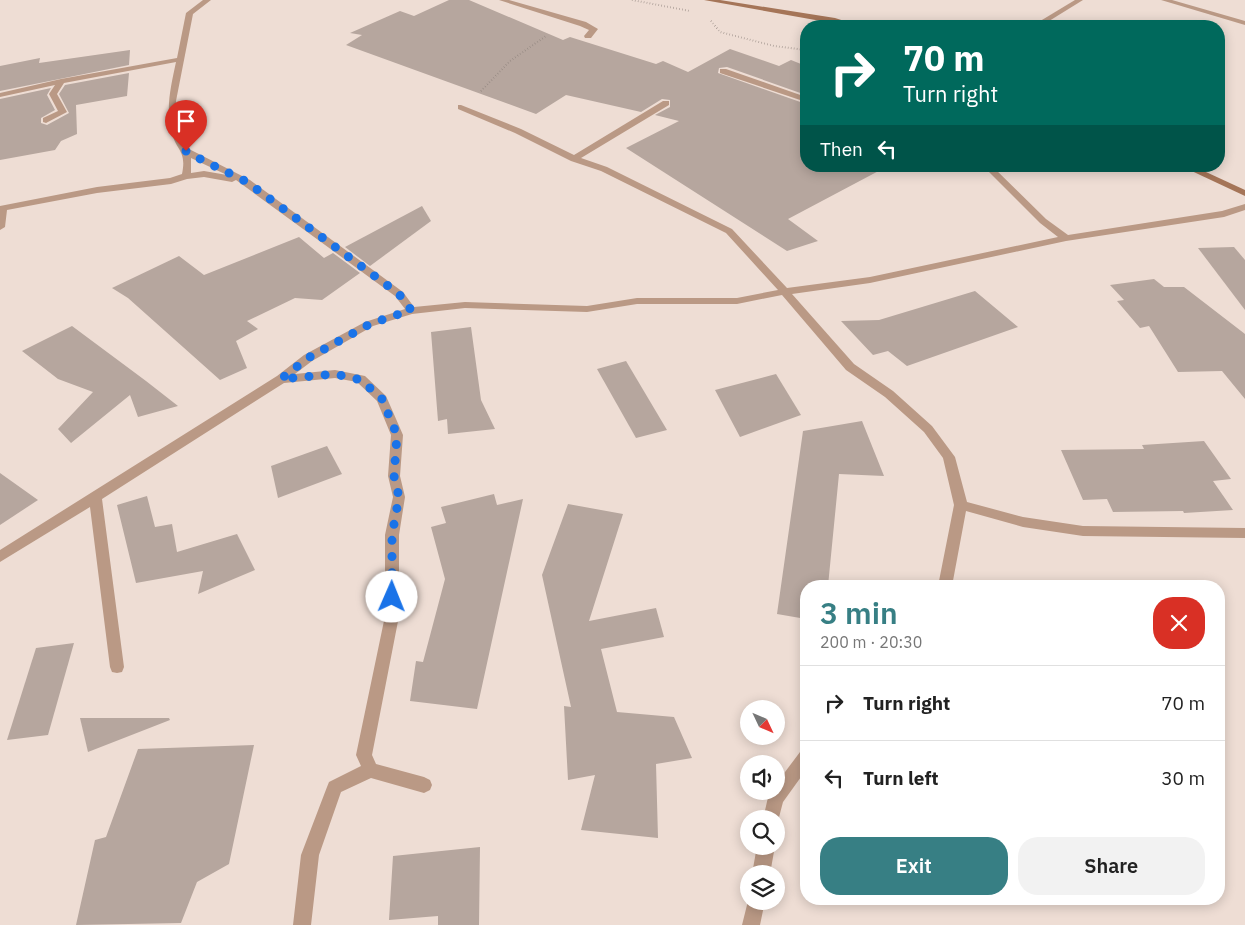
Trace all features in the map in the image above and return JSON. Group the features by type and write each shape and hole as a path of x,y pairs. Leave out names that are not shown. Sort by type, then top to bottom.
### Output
{"street":[{"path":"186,176 188,166 186,151 176,135 172,101 190,13 208,0"},
{"path":"502,0 568,19 594,29 588,36"},
{"path":"706,0 835,20"},
{"path":"1046,20 1080,0"},
{"path":"1164,0 1245,22"},
{"path":"0,96 61,81 182,59"},
{"path":"723,71 800,98"},
{"path":"46,120 63,112 53,94 61,81"},
{"path":"574,159 666,103"},
{"path":"461,108 518,131 574,159 604,169 728,231 850,367 889,394 928,429 949,457 961,505 946,580"},
{"path":"186,151 206,164 225,170 247,182 399,294 411,310"},
{"path":"993,172 1043,221 1066,238"},
{"path":"1198,172 1245,193"},
{"path":"0,228 2,208 97,190 170,181 186,176 204,174 247,182"},
{"path":"0,558 281,379 308,358 370,324 411,310 465,305 587,309 637,301 738,301 784,292 870,280 1066,238 1224,214 1245,207"},
{"path":"281,379 335,374 361,380 382,399 397,435 394,476 399,497 392,535 392,616 364,755 370,770"},
{"path":"95,497 117,667"},
{"path":"961,505 1023,522 1083,531 1245,533"},
{"path":"772,810 774,799 800,765"},
{"path":"302,925 310,855 335,788 370,770 424,785"},
{"path":"750,925 754,910"}],"path":[{"path":"461,108 490,83 510,61 568,19"}],"building":[{"path":"449,0 469,0 563,40 570,37 656,64 663,61 688,72 730,49 779,66 791,60 800,64 800,93 727,67 719,68 718,73 800,102 800,172 877,172 788,219 818,241 787,251 626,148 679,121 655,115 670,107 670,100 662,99 641,112 566,95 536,114 346,45 362,35 350,33 400,11 414,16"},
{"path":"130,50 129,65 0,91 0,66 40,58 39,63"},
{"path":"129,73 127,96 76,105 77,134 61,141 55,150 0,160 0,99 51,88 47,95 55,110 41,118 41,123 47,125 69,113 59,94 65,85"},
{"path":"422,206 431,221 370,266 345,247"},
{"path":"299,237 324,258 333,253 360,273 322,300 295,298 247,321 258,329 236,341 247,368 220,380 128,298 112,288 179,256 204,275"},
{"path":"1234,247 1245,260 1245,310 1198,248"},
{"path":"1154,279 1164,287 1184,287 1245,334 1245,399 1222,371 1178,372 1149,326 1140,328 1117,301 1124,300 1110,285"},
{"path":"975,291 1018,327 907,366 888,351 873,355 841,321 879,320"},
{"path":"72,326 178,406 138,417 130,395 71,443 58,429 93,392 58,379 22,351"},
{"path":"471,327 481,400 495,429 448,434 447,419 438,421 431,332"},
{"path":"626,361 667,430 636,438 597,369"},
{"path":"776,374 801,415 740,437 715,390"},
{"path":"862,421 884,476 839,474 829,580 800,580 800,618 777,614 803,431"},
{"path":"1204,441 1231,479 1213,481 1233,510 1184,513 1183,511 1113,512 1107,499 1083,500 1061,450 1144,449 1142,445"},
{"path":"327,446 342,474 278,498 271,466"},
{"path":"0,473 38,500 0,525"},
{"path":"494,494 497,505 523,499 477,709 410,701 416,661 423,662 445,579 431,527 446,523 441,507"},
{"path":"147,496 155,527 172,524 177,552 237,534 255,570 198,594 203,571 136,583 117,505"},
{"path":"568,504 623,514 589,621 656,608 664,637 601,649 617,712 674,717 692,758 656,764 658,838 581,830 595,775 568,780 564,706 571,707 542,575"},
{"path":"74,643 48,735 7,740 36,648"},
{"path":"80,718 169,718 170,720 88,752"},
{"path":"254,745 229,864 197,882 181,923 76,925 95,840 106,837 138,749"},
{"path":"480,847 479,925 438,925 438,916 389,920 393,856"}],"route":[{"path":"186,151 206,164 225,170 247,182 399,294 411,310 370,324 308,358 281,379 335,374 361,380 382,399 397,435 394,476 399,497 392,535 392,597"}]}
